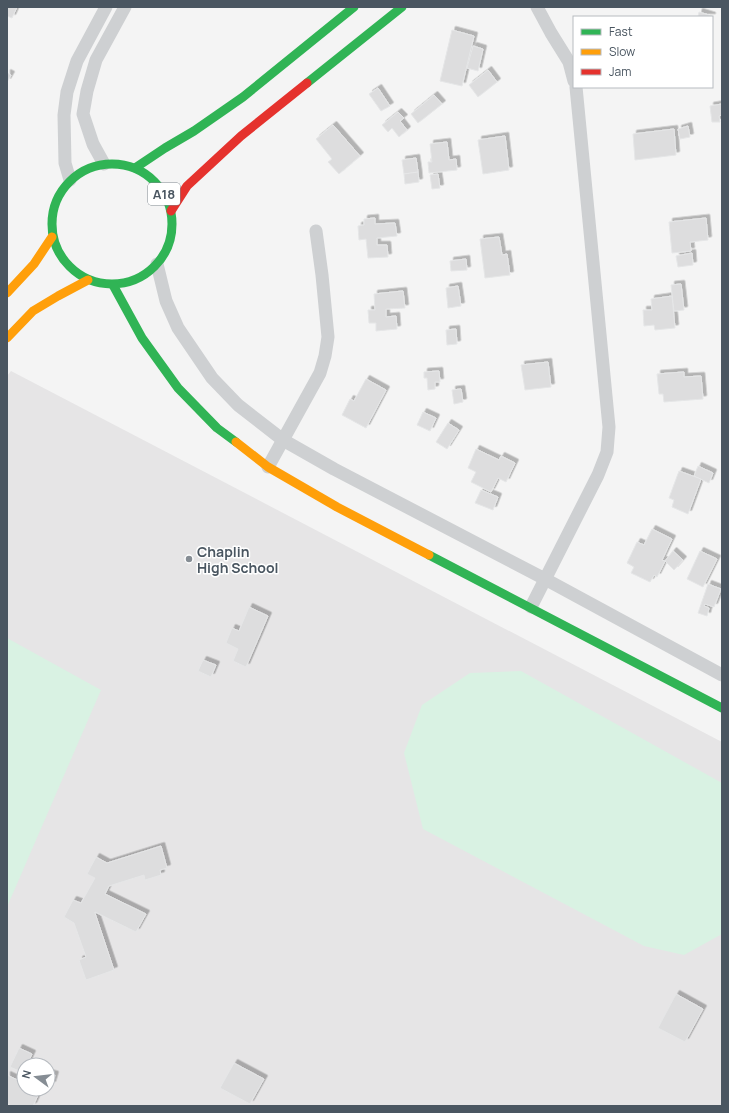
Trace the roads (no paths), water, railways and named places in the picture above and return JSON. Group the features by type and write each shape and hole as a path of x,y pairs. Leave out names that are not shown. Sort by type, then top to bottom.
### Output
{"main road":[{"name":"A18","path":"135,168 194,131 243,97 354,7"},
{"name":"A18","path":"171,211 187,186 241,136 402,7"},
{"name":"A18","path":"104,164 135,168 152,178 164,193 171,211 172,230 167,248 157,264 144,275 130,282 113,285 88,280 71,270 59,255 52,237 52,216 58,196 70,180 86,169 104,164"},
{"path":"7,293 34,264 52,237"},
{"path":"7,338 34,311 88,280"},
{"path":"113,285 142,338 178,388 216,428 268,467 337,507 722,708"}],"street":[{"path":"70,180 65,163 64,115 67,92 77,61 106,7"},
{"path":"104,164 93,144 83,114 87,91 96,60 125,7"},
{"path":"537,7 569,62 573,77"},
{"path":"531,607 598,475 607,452 609,427 576,88"},
{"path":"64,115 83,114"},
{"path":"268,467 320,373 325,356 328,337 316,231"},
{"path":"157,264 166,302 178,328 212,378 238,405 283,440 334,469 545,579 722,675"}],"place":[{"name":"Chaplin High School","path":"189,559"}]}
